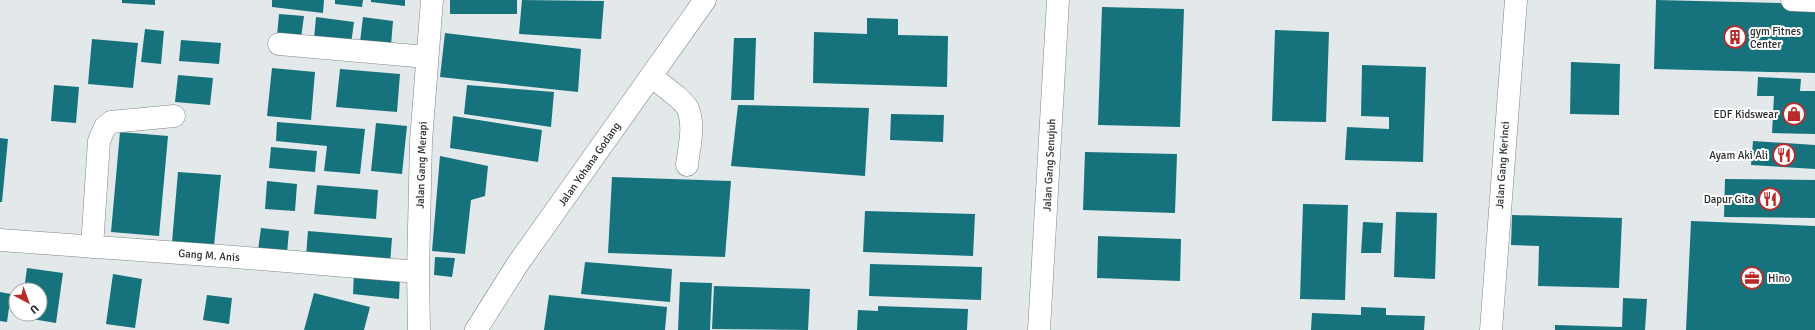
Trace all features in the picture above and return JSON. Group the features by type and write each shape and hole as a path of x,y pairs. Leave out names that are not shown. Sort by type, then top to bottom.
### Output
{"street":[{"name":"Jalan Gang Merapi","path":"419,330 418,272 421,142 432,0"},
{"name":"Jalan Yohana Godang","path":"476,330 517,265 705,0"},
{"name":"Jalan Gang Senujuh","path":"1039,330 1058,0"},
{"name":"Jalan Gang Kerinci","path":"1490,330 1516,0"},
{"path":"1792,0 1815,1"},
{"path":"279,44 427,57"},
{"path":"651,76 688,108 692,125 687,166"},
{"path":"92,246 99,141 105,127 111,122 174,116"},
{"name":"Gang M. Anis","path":"0,240 418,272"}],"building":[{"path":"122,0 155,0 155,5 122,3"},
{"path":"272,0 324,0 323,13 272,7"},
{"path":"335,0 363,0 362,7 335,4"},
{"path":"371,0 405,0 405,6 371,2"},
{"path":"450,0 517,0 517,14 450,14"},
{"path":"522,0 604,1 601,39 519,34"},
{"name":"gym Fitnes Center","path":"1656,0 1815,4 1815,73 1654,69"},
{"path":"1102,7 1184,9 1180,127 1098,125"},
{"path":"279,14 304,16 301,38 277,36"},
{"path":"316,17 354,22 351,44 314,39"},
{"path":"363,17 393,21 391,45 360,42"},
{"path":"867,18 898,19 898,35 948,36 947,87 813,83 814,32 867,34"},
{"path":"145,29 164,31 161,64 141,62"},
{"path":"1275,30 1329,32 1326,122 1272,121"},
{"path":"445,33 581,49 578,92 440,77"},
{"path":"734,38 756,38 754,100 731,100"},
{"path":"92,39 138,43 133,88 88,84"},
{"path":"181,40 221,43 219,64 179,61"},
{"path":"1571,62 1620,64 1619,115 1570,114"},
{"path":"1362,65 1426,67 1423,162 1345,160 1347,127 1389,129 1389,117 1361,116"},
{"path":"272,68 315,72 311,120 267,116"},
{"path":"340,69 400,74 397,112 336,107"},
{"path":"178,75 213,78 210,105 175,102"},
{"name":"EDF Kidswear","path":"1758,77 1801,79 1800,91 1815,91 1815,134 1772,133 1774,96 1757,96"},
{"path":"54,85 79,87 76,123 51,121"},
{"path":"467,85 554,92 551,127 464,114"},
{"path":"738,105 869,108 865,176 731,166"},
{"path":"891,114 944,115 943,142 890,140"},
{"path":"453,116 542,130 538,162 450,148"},
{"path":"277,122 365,129 360,174 324,171 327,146 276,141"},
{"path":"376,123 407,126 402,174 371,171"},
{"path":"120,132 168,136 159,236 111,232"},
{"path":"0,138 8,139 2,202 0,202"},
{"name":"Ayam Aki Ali","path":"1753,141 1815,145 1815,169 1751,165"},
{"path":"271,147 317,151 315,172 269,168"},
{"path":"1085,152 1177,154 1175,213 1083,210"},
{"path":"440,156 488,166 485,196 471,200 465,254 432,251"},
{"path":"178,172 221,175 214,246 172,242"},
{"path":"612,177 731,181 725,257 608,253"},
{"name":"Dapur Gita","path":"1725,179 1815,180 1815,218 1724,217"},
{"path":"267,181 297,184 295,211 265,209"},
{"path":"317,185 378,190 376,219 314,214"},
{"path":"1303,204 1348,205 1345,300 1300,299"},
{"path":"865,211 975,214 973,256 863,252"},
{"path":"1396,212 1437,213 1435,279 1394,277"},
{"path":"1512,215 1622,218 1619,288 1538,286 1539,246 1511,245"},
{"name":"Hino","path":"1691,221 1815,226 1815,330 1686,330"},
{"path":"1363,222 1383,223 1381,253 1361,253"},
{"path":"261,228 289,231 287,253 258,250"},
{"path":"308,231 392,238 390,264 306,256"},
{"path":"1098,236 1181,239 1180,281 1097,278"},
{"path":"435,257 455,258 452,277 434,275"},
{"path":"585,262 672,269 670,302 581,294"},
{"path":"870,264 982,267 981,300 869,296"},
{"path":"27,268 63,273 56,323 48,322 48,282 25,282"},
{"path":"354,272 400,277 399,299 353,294"},
{"path":"113,274 142,279 135,328 106,324"},
{"path":"680,282 712,283 710,330 678,330"},
{"path":"714,286 810,289 808,330 712,329"},
{"path":"0,292 8,293 8,315 7,322 0,321"},
{"path":"314,293 370,307 364,330 304,330"},
{"path":"207,295 232,298 229,324 203,320"},
{"path":"549,295 667,307 665,330 544,330"},
{"path":"1623,298 1647,299 1645,330 1555,330 1555,325 1622,327"},
{"path":"878,306 968,309 967,330 857,330 858,310 878,311"},
{"path":"1361,307 1386,308 1386,315 1425,316 1424,330 1311,330 1312,313 1361,315"}],"place":[{"name":"gym Fitnes Center","path":"1735,37"},
{"name":"EDF Kidswear","path":"1794,114"},
{"name":"Ayam Aki Ali","path":"1784,155"},
{"name":"Dapur Gita","path":"1770,199"},
{"name":"Hino","path":"1752,278"}]}
